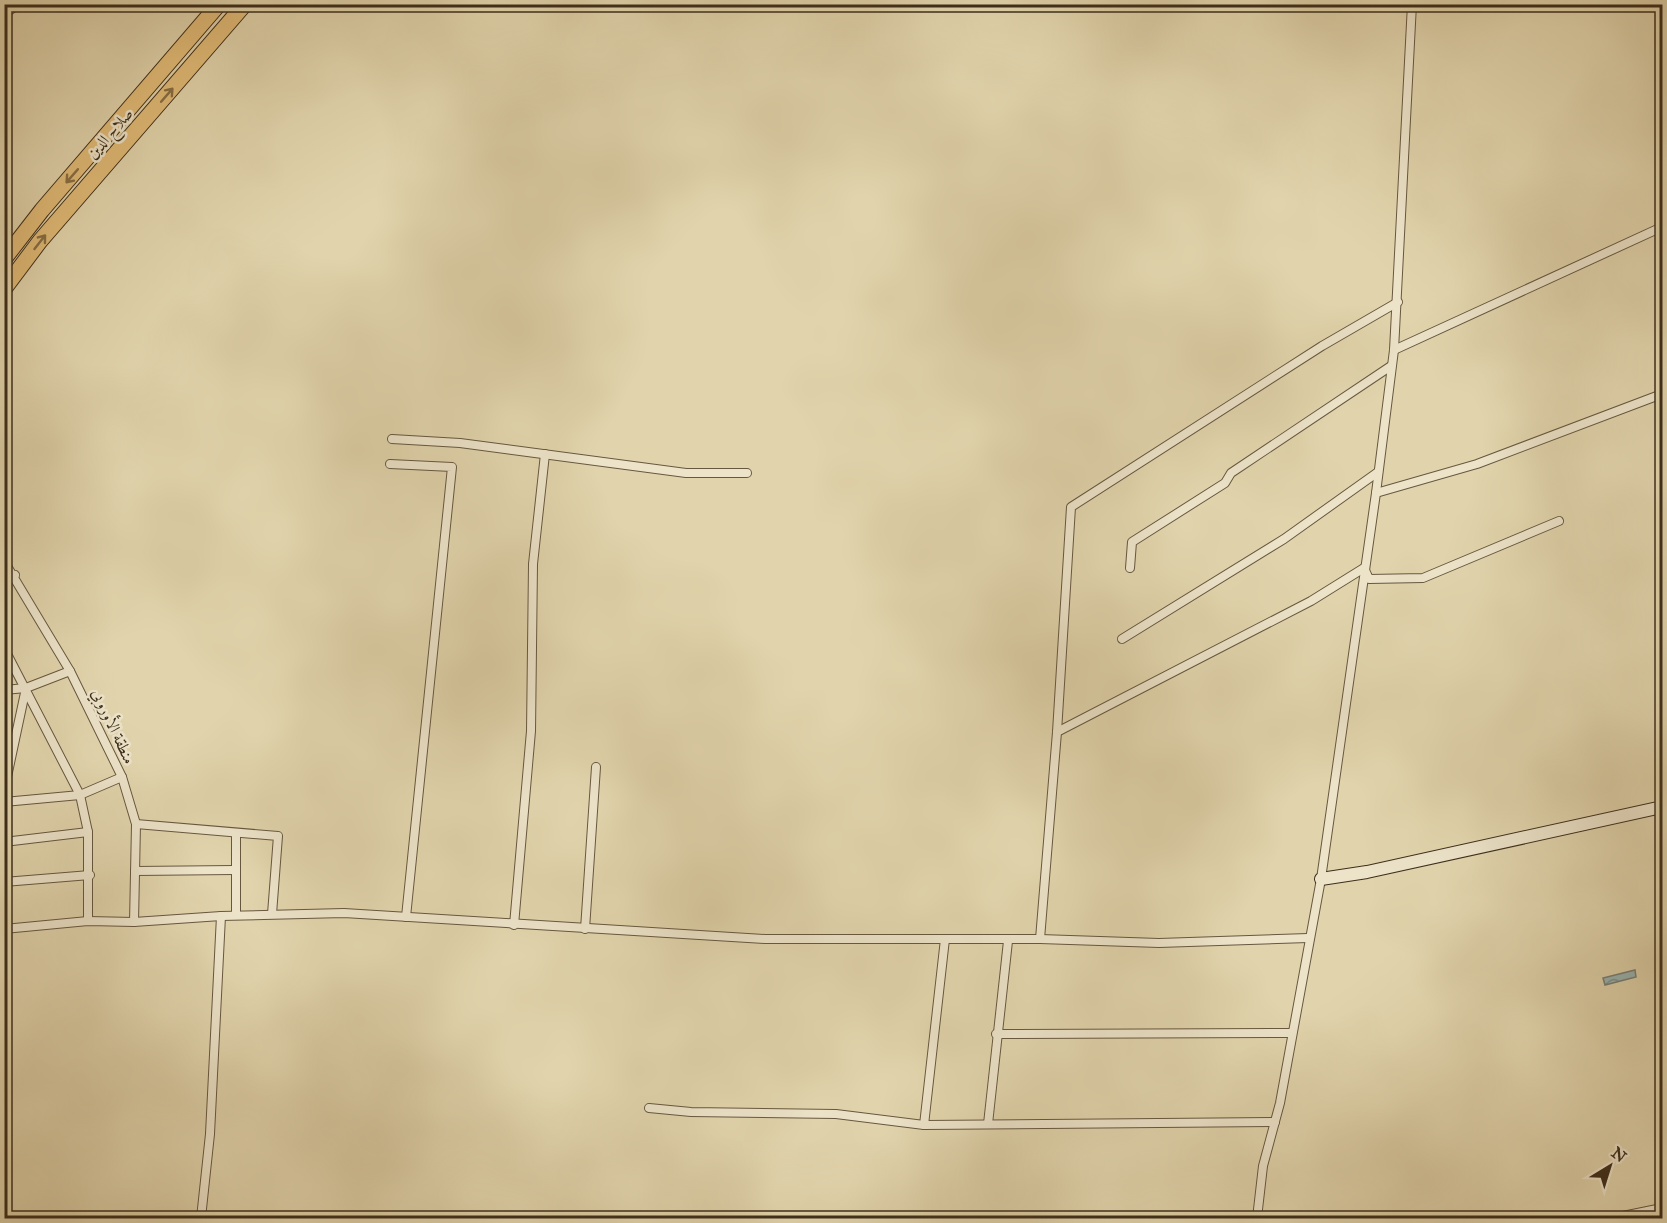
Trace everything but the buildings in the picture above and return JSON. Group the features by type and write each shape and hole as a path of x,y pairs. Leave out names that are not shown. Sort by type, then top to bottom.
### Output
{"highway":[{"name":"صلاح الدين","path":"4,259 42,210 219,4"},
{"name":"صلاح الدين","path":"4,289 40,241 245,4"},
{"path":"201,26 199,35 202,39 212,43"}],"street":[{"path":"4,14 18,4"},
{"path":"1257,1218 1263,1166 1275,1122 1320,879 1376,493 1398,302 1412,4"},
{"path":"1394,350 1662,227"},
{"path":"1041,939 1071,507 1322,346 1398,302"},
{"path":"1130,568 1132,542 1225,483 1231,472 1391,366"},
{"path":"1376,493 1477,464 1662,394"},
{"path":"392,439 460,443 686,472 747,473"},
{"path":"514,925 531,731 533,564 545,454"},
{"path":"390,464 452,466 406,917"},
{"path":"1122,639 1284,539 1378,472"},
{"path":"1364,568 1369,579 1423,578 1559,521"},
{"name":"منطقة الأوروبي","path":"4,561 15,575 70,671 122,777 136,824 134,922"},
{"path":"1057,732 1311,601 1364,568"},
{"path":"4,582 15,575"},
{"path":"5,649 80,795 88,832 90,875 88,921"},
{"path":"4,690 26,688 70,671"},
{"path":"4,791 26,688"},
{"path":"4,734 15,731"},
{"path":"585,929 596,767"},
{"path":"4,802 80,795 122,777"},
{"path":"1320,879 1390,867 1662,807"},
{"path":"136,824 278,836 272,914"},
{"path":"4,842 88,832"},
{"path":"236,833 234,870 236,915"},
{"path":"135,871 234,870"},
{"path":"4,882 90,875"},
{"path":"4,929 88,921 134,922 236,915 344,913 765,939 1008,941 1041,939 1159,943 1308,938"},
{"path":"201,1218 210,1134 221,916"},
{"path":"924,1125 945,939"},
{"path":"988,1124 996,1034 1008,941"},
{"path":"996,1034 1292,1033"},
{"path":"649,1108 691,1112 836,1114 924,1125 1275,1122"},
{"path":"1613,1218 1662,1208"}],"water":[{"path":"1635,970 1636,977 1605,985 1603,978"}]}
